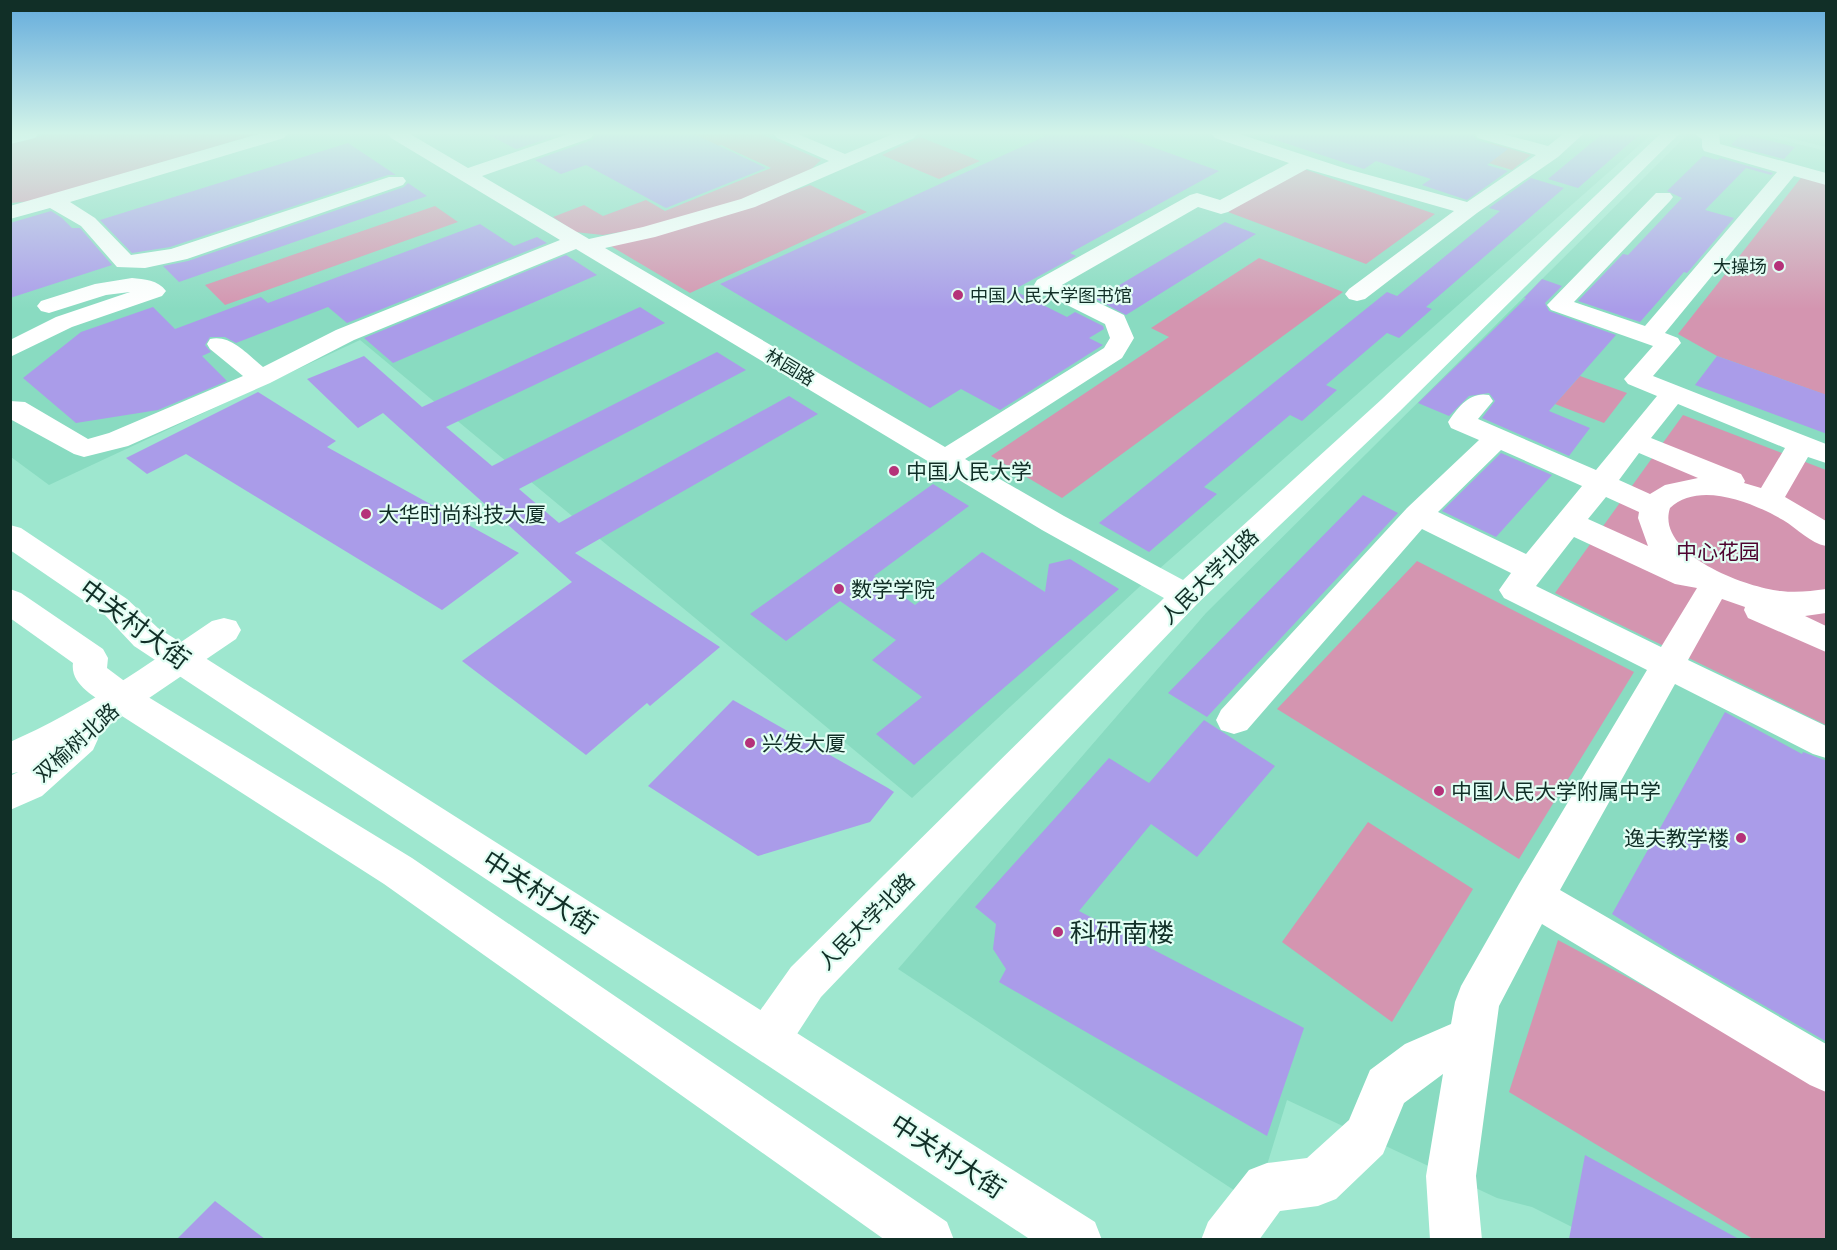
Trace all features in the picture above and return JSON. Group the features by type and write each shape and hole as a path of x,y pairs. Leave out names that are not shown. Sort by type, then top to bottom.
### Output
{"street":[{"path":"10,213 83,192"},
{"path":"54,201 88,222 124,262 139,262 154,261 179,254 362,192"},
{"name":"林园路","path":"494,192 945,459 1186,596"},
{"path":"12,408 84,448 118,440 261,378 345,335 581,244 647,232 748,203 773,192"},
{"path":"945,459 1113,353 1122,338 1116,320 1045,285 1197,199 1221,208 1250,192"},
{"path":"1411,192 1470,209"},
{"path":"1357,294 1494,192"},
{"name":"人民大学北路","path":"768,1038 806,982 1186,596 1391,405 1609,192"},
{"path":"1650,336 1770,192"},
{"path":"1663,197 1559,305 1669,343 1637,379 1814,449 1769,499"},
{"path":"1595,206 1641,220"},
{"path":"10,350 63,322 154,291 148,286 136,284 120,286 81,295 50,306"},
{"path":"219,344 261,378"},
{"path":"1673,393 1515,590 1827,743"},
{"path":"1480,401 1461,422 1655,507"},
{"path":"1234,720 1418,515 1497,438"},
{"path":"1634,441 1769,499 1827,521"},
{"path":"1827,536 1800,516 1769,499 1728,490 1695,487 1670,494 1655,507 1653,524 1663,544 1685,566 1714,586 1773,603 1809,605 1827,601"},
{"path":"1418,515 1530,569"},
{"path":"1570,522 1714,586 1827,640"},
{"name":"中关村大街","path":"10,535 116,607 146,637 1077,1239"},
{"path":"1456,1239 1451,1176 1477,1002 1534,897 1714,586"},
{"path":"10,601 91,658 89,673 123,699 398,871 929,1239"},
{"path":"123,699 224,630"},
{"name":"双榆树北路","path":"10,759 69,732 123,699"},
{"name":"双榆树北路","path":"10,794 29,785 123,699"},
{"path":"1534,897 1827,1069"},
{"path":"1226,1239 1268,1188 1318,1181 1366,1137 1387,1087 1421,1060 1472,1038"}],"shaded area":[{"name":"中国人民大学","path":"11,192 1586,192 1150,577 912,798 360,340 49,485 11,457"},
{"name":"中国人民大学附属中学","path":"1629,192 1826,192 1826,1239 1596,1239 1532,1207 1497,1198 1287,1100 1255,1204 898,969 1206,613"}],"green space":[{"path":"11,192 61,192 32,201 11,203"},
{"path":"711,192 760,192 662,225 603,235 575,232 553,217 584,205 603,216 646,200 665,211"},
{"path":"789,192 825,192 867,212 690,293 609,245"},
{"path":"1261,192 1372,192 1435,214 1366,264 1228,212"},
{"name":"大操场","path":"1790,192 1826,192 1826,395 1717,356 1678,334"},
{"path":"435,206 458,222 225,305 205,285"},
{"path":"1259,258 1343,292 1062,498 991,456 1169,337 1151,328"},
{"path":"1580,376 1627,393 1604,423 1555,404"},
{"name":"中心花园","path":"1683,415 1826,470 1826,725 1555,593"},
{"path":"1417,561 1634,672 1519,859 1277,709"},
{"path":"1368,822 1473,889 1392,1022 1282,942"},
{"path":"1558,940 1826,1084 1826,1239 1753,1239 1509,1092"}],"building":[{"path":"189,192 336,192 170,247 132,253 100,220"},
{"path":"388,192 422,192 427,196 179,282 163,266 188,261"},
{"path":"637,192 705,192 666,208"},
{"name":"中国人民大学图书馆","path":"922,192 1180,192 1070,253 1076,256 1013,290 1067,317 1075,312 1103,326 1104,329 1089,338 1103,345 1000,410 961,389 930,408 720,284"},
{"path":"1444,192 1478,192 1467,200"},
{"path":"1511,192 1559,192 1426,307 1432,309 1399,338 1387,333 1326,385 1337,390 1302,421 1290,415 1204,487 1217,494 1149,552 1099,523 1387,292 1397,296 1500,211 1489,208"},
{"path":"1670,192 1722,192 1705,210 1734,218 1687,273 1684,272 1640,322 1578,301 1623,254 1628,255 1682,198"},
{"path":"51,211 72,228 80,228 112,265 10,298 10,223"},
{"path":"1225,222 1256,234 1126,315 1096,299"},
{"path":"480,224 514,246 537,237 547,243 347,323 328,307 236,343 225,337 210,337 205,345 211,352 202,356 227,381 158,410 76,423 23,378 81,332 153,307 175,329 261,297 268,303"},
{"path":"566,255 597,275 393,363 364,338"},
{"path":"1542,279 1562,286 1545,303 1549,311 1616,335 1549,411 1590,428 1569,456 1482,418 1495,401 1489,393 1469,396 1449,416 1418,403 1526,298 1524,298"},
{"path":"640,307 665,323 446,427 492,466 717,352 746,370 519,489 559,523 789,396 818,414 575,553 720,647 650,706 647,703 586,755 462,661 572,582 383,413 358,428 307,379 364,356 422,407"},
{"path":"1717,356 1827,395 1827,434 1695,385"},
{"name":"大华时尚科技大厦","path":"258,392 336,441 327,447 519,553 442,610 186,454 147,474 126,458"},
{"path":"1501,453 1552,475 1496,537 1442,511"},
{"path":"933,484 969,506 874,576 915,605 982,552 1045,592 1049,564 1070,559 1119,589 914,765 876,734 922,697 872,660 896,640 840,601 786,641 750,614"},
{"path":"1363,495 1398,513 1207,717 1168,693"},
{"name":"兴发大厦","path":"733,700 894,792 870,822 758,856 648,786"},
{"name":"逸夫教学楼","path":"1725,712 1802,754 1803,752 1827,761 1827,1042 1673,953 1612,914"},
{"name":"科研南楼","path":"1204,720 1275,766 1197,857 1151,824 1079,911 1304,1028 1267,1136 999,982 1006,969 993,949 996,924 975,907 1109,758 1149,783"},
{"path":"1585,1155 1739,1239 1569,1239"},
{"path":"215,1201 265,1239 177,1239"}],"place":[{"name":"大操场","path":"1779,266"},
{"name":"中国人民大学图书馆","path":"958,295"},
{"name":"中国人民大学","path":"894,471"},
{"name":"大华时尚科技大厦","path":"366,514"},
{"name":"数学学院","path":"839,589"},
{"name":"兴发大厦","path":"750,743"},
{"name":"中国人民大学附属中学","path":"1439,791"},
{"name":"逸夫教学楼","path":"1741,838"},
{"name":"科研南楼","path":"1058,932"}]}
